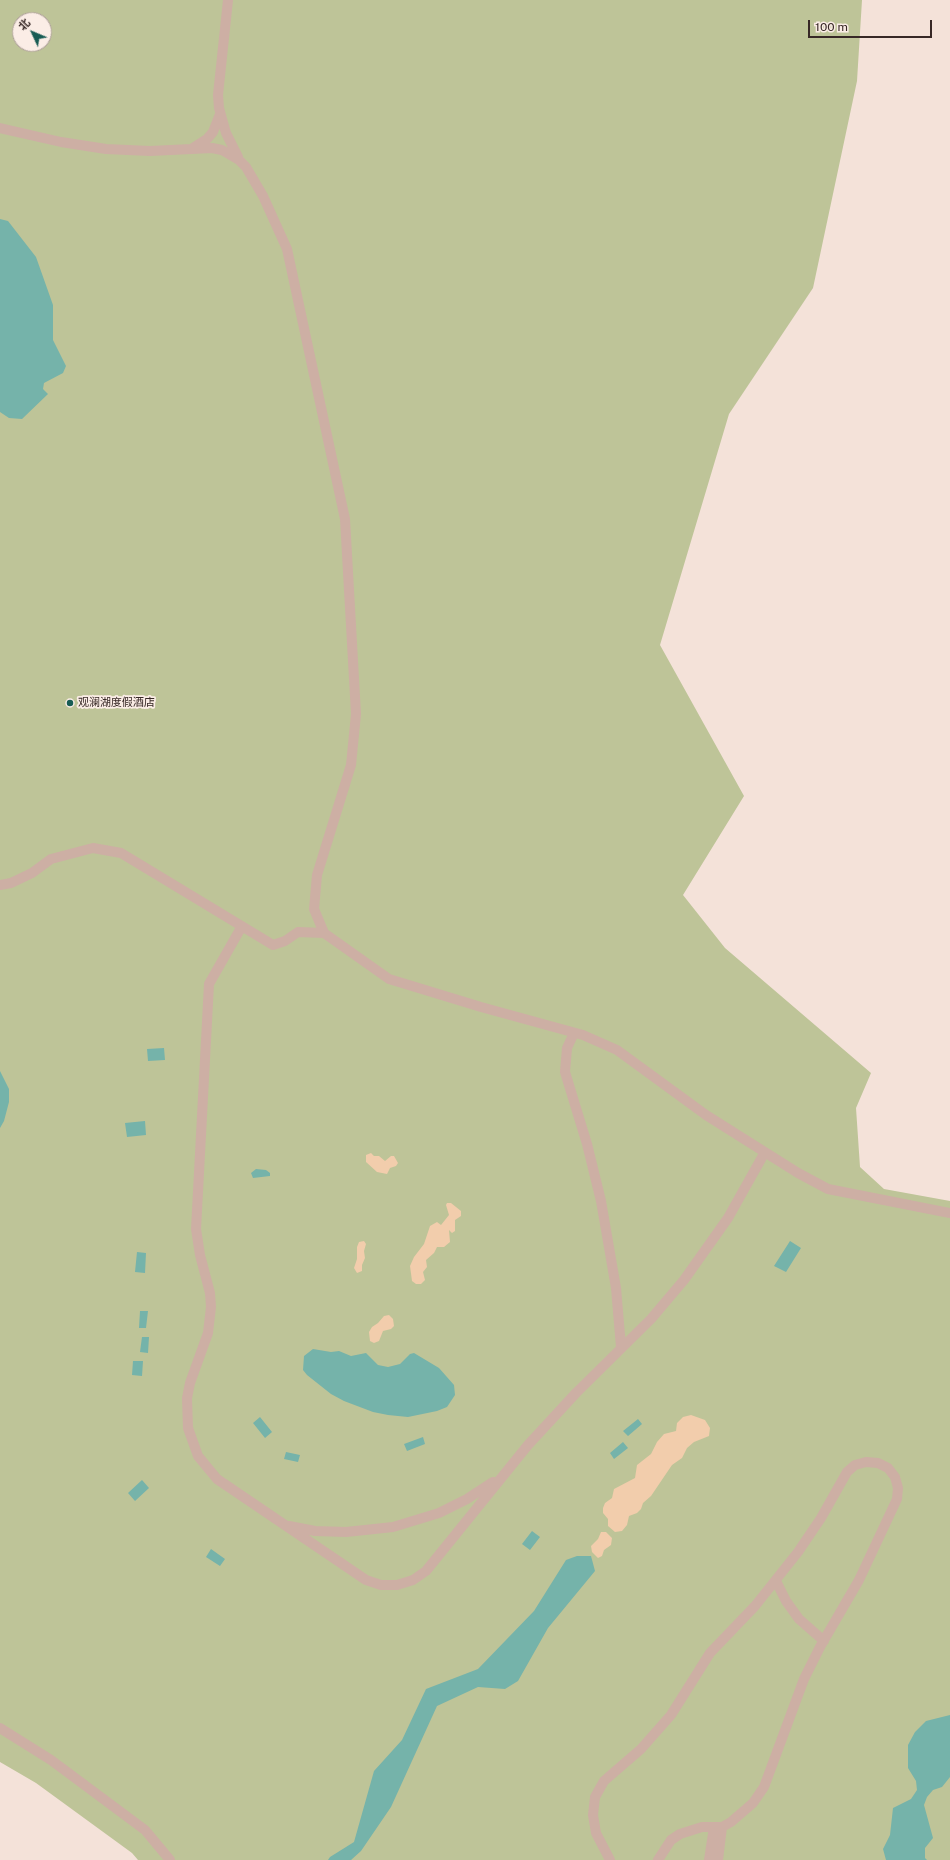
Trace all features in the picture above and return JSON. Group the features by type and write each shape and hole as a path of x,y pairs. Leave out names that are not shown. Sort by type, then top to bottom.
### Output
{"street":[{"path":"228,0 219,82 220,114 231,145 263,196 287,249 345,519 356,714 351,765 317,875 314,909 324,934"},
{"path":"190,149 199,145 213,132 220,114"},
{"path":"0,128 61,142 106,149 150,151 212,148 222,150 239,160 246,167"},
{"path":"0,885 11,883 32,873 51,859 93,848 121,854 273,945 285,941 298,932 324,934 389,979 574,1033 617,1050 706,1115 828,1189 950,1213"},
{"path":"242,926 209,984 196,1229 200,1255 210,1293 210,1320 204,1346 190,1384 186,1413 192,1443 206,1468 229,1488 366,1580 381,1585 397,1585 413,1580 426,1571 506,1472 566,1403 655,1314 700,1260 731,1213 765,1152"},
{"path":"574,1033 567,1048 565,1072 587,1144 602,1209 616,1288 621,1347"},
{"path":"610,1860 594,1824 593,1806 599,1788 611,1774 641,1749 662,1727 680,1702 710,1653 755,1606 776,1581 810,1535 847,1472 855,1465 866,1462 878,1463 888,1468 895,1477 898,1488 897,1499 859,1580 824,1641 802,1685 772,1769 764,1787 746,1810 718,1827 702,1827 680,1834 671,1840 658,1860"},
{"path":"284,1525 315,1531 346,1532 393,1527 424,1519 453,1507 480,1491 506,1472"},
{"path":"776,1581 786,1601 799,1619 824,1641"},
{"path":"0,1728 51,1760 145,1830 170,1860"},
{"path":"709,1860 718,1827"},
{"path":"718,1827 718,1860"}],"green space":[{"path":"0,0 862,0 857,81 813,288 729,414 660,645 744,796 683,895 725,948 871,1073 856,1108 860,1167 884,1189 950,1201 950,1860 138,1860 132,1853 36,1783 0,1762"}],"sand":[{"path":"371,1153 374,1156 379,1156 385,1161 391,1156 394,1156 398,1163 396,1166 390,1168 387,1174 377,1172 366,1162 366,1155"},
{"path":"447,1203 451,1203 461,1211 461,1216 455,1220 455,1231 452,1233 449,1230 450,1242 444,1247 437,1247 434,1253 426,1260 427,1267 423,1272 425,1280 421,1284 416,1284 412,1281 410,1266 414,1257 424,1244 430,1226 437,1222 441,1225 449,1215 446,1205"},
{"path":"364,1241 366,1244 364,1251 365,1258 362,1265 362,1271 357,1273 354,1268 357,1259 357,1247 359,1242"},
{"path":"389,1315 393,1319 394,1326 391,1329 383,1331 379,1341 374,1343 370,1341 369,1332 372,1327 384,1316"},
{"path":"691,1415 705,1420 710,1428 709,1436 694,1442 687,1448 682,1458 672,1465 651,1496 643,1503 641,1509 637,1513 629,1516 627,1525 622,1531 615,1532 608,1526 608,1519 603,1513 605,1503 612,1498 614,1489 635,1478 637,1465 651,1454 657,1442 664,1434 676,1431 677,1423 683,1417"},
{"path":"601,1532 606,1532 612,1538 611,1545 604,1550 602,1556 598,1558 592,1552 591,1546 598,1539"}],"water":[{"path":"0,219 8,221 36,257 53,305 53,340 66,366 63,373 44,383 43,389 48,394 22,419 9,418 0,412"},
{"path":"164,1048 165,1060 148,1061 147,1049"},
{"path":"0,1071 9,1089 9,1102 4,1121 0,1128"},
{"path":"145,1121 146,1135 127,1137 125,1123"},
{"path":"256,1169 266,1170 270,1173 270,1176 253,1178 251,1173"},
{"path":"790,1241 801,1248 786,1272 774,1266"},
{"path":"137,1252 146,1253 145,1273 135,1272"},
{"path":"140,1311 148,1311 146,1328 139,1328"},
{"path":"142,1337 149,1337 148,1353 140,1352"},
{"path":"313,1349 331,1352 339,1351 351,1356 366,1353 378,1365 388,1367 400,1364 410,1354 414,1353 439,1368 454,1385 455,1395 447,1407 437,1411 408,1417 373,1412 344,1401 331,1394 307,1375 303,1370 304,1356"},
{"path":"133,1361 143,1361 142,1376 132,1375"},
{"path":"260,1417 272,1432 265,1438 253,1423"},
{"path":"638,1419 642,1424 628,1436 623,1431"},
{"path":"423,1437 425,1444 407,1451 404,1444"},
{"path":"623,1442 628,1448 614,1459 610,1453"},
{"path":"286,1452 300,1455 298,1462 284,1459"},
{"path":"142,1480 149,1488 135,1501 128,1493"},
{"path":"532,1531 540,1537 530,1550 522,1544"},
{"path":"211,1549 225,1559 220,1566 206,1557"},
{"path":"577,1556 591,1556 595,1571 548,1628 518,1681 505,1689 478,1687 437,1706 391,1807 361,1851 351,1860 328,1860 330,1857 354,1842 374,1771 402,1740 426,1689 478,1669 534,1611 566,1560"},
{"path":"950,1715 950,1777 942,1787 933,1790 927,1797 924,1805 933,1838 925,1848 925,1858 927,1860 886,1860 883,1849 890,1835 893,1808 911,1799 917,1790 916,1781 908,1768 908,1745 915,1732 926,1721"}],"place":[{"name":"观澜湖度假酒店","path":"70,703"}]}
